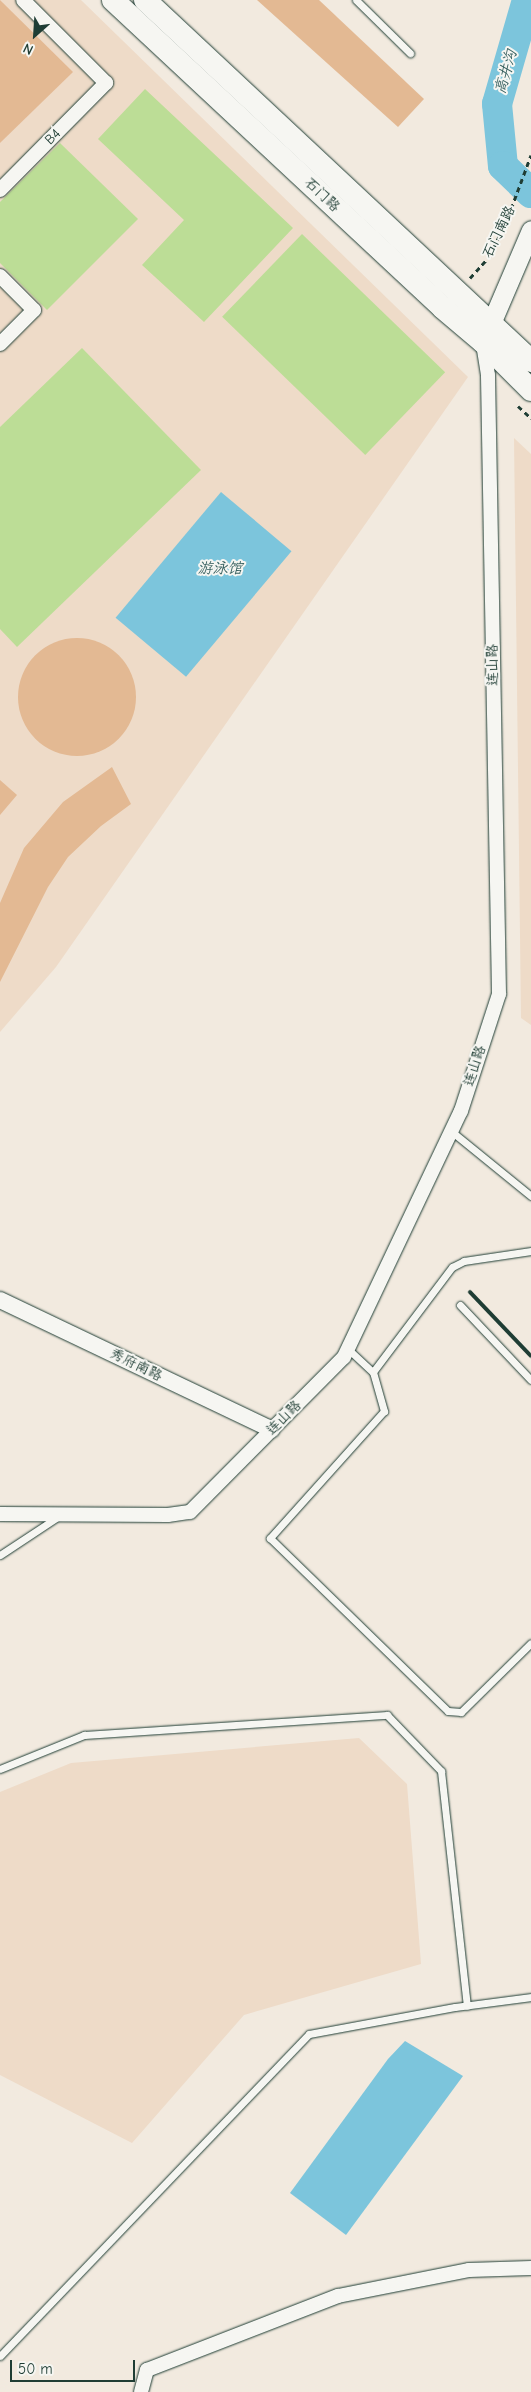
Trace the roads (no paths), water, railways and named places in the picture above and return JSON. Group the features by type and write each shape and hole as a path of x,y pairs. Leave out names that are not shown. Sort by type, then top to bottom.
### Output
{"highway":[{"name":"石门路","path":"114,0 443,308 487,332 531,361"},
{"name":"石门路","path":"145,0 458,292 531,390"}],"main road":[{"name":"石门南路","path":"487,332 530,233"}],"street":[{"name":"B4","path":"0,190 106,83 23,0"},
{"path":"0,276 34,310 0,344"},
{"name":"连山路","path":"0,1514 168,1515 190,1512 344,1358 461,1111 498,994 487,332"},
{"name":"秀府南路","path":"0,1300 272,1430"},
{"path":"141,2392 146,2370 338,2296 469,2270 531,2268"}],"lane":[{"path":"356,0 410,53"},
{"path":"451,1131 531,1196"},
{"path":"374,1372 452,1266 464,1261 531,1251"},
{"path":"460,1305 531,1380"},
{"path":"348,1349 374,1372 384,1411 270,1538 448,1711 461,1712 531,1643"},
{"path":"0,1556 62,1515"},
{"path":"0,1769 84,1735 386,1715 441,1771 467,2006"},
{"path":"0,2356 309,2034 467,2006 531,1997"}],"water":[{"name":"游泳馆","path":"221,492 291,551 186,677 116,618"},
{"path":"405,2041 463,2076 346,2235 290,2193 388,2059"}],"waterway":[{"name":"高井沟","path":"527,0 497,104 503,166 531,193"}],"railway":[{"path":"470,1292 531,1356"}]}
